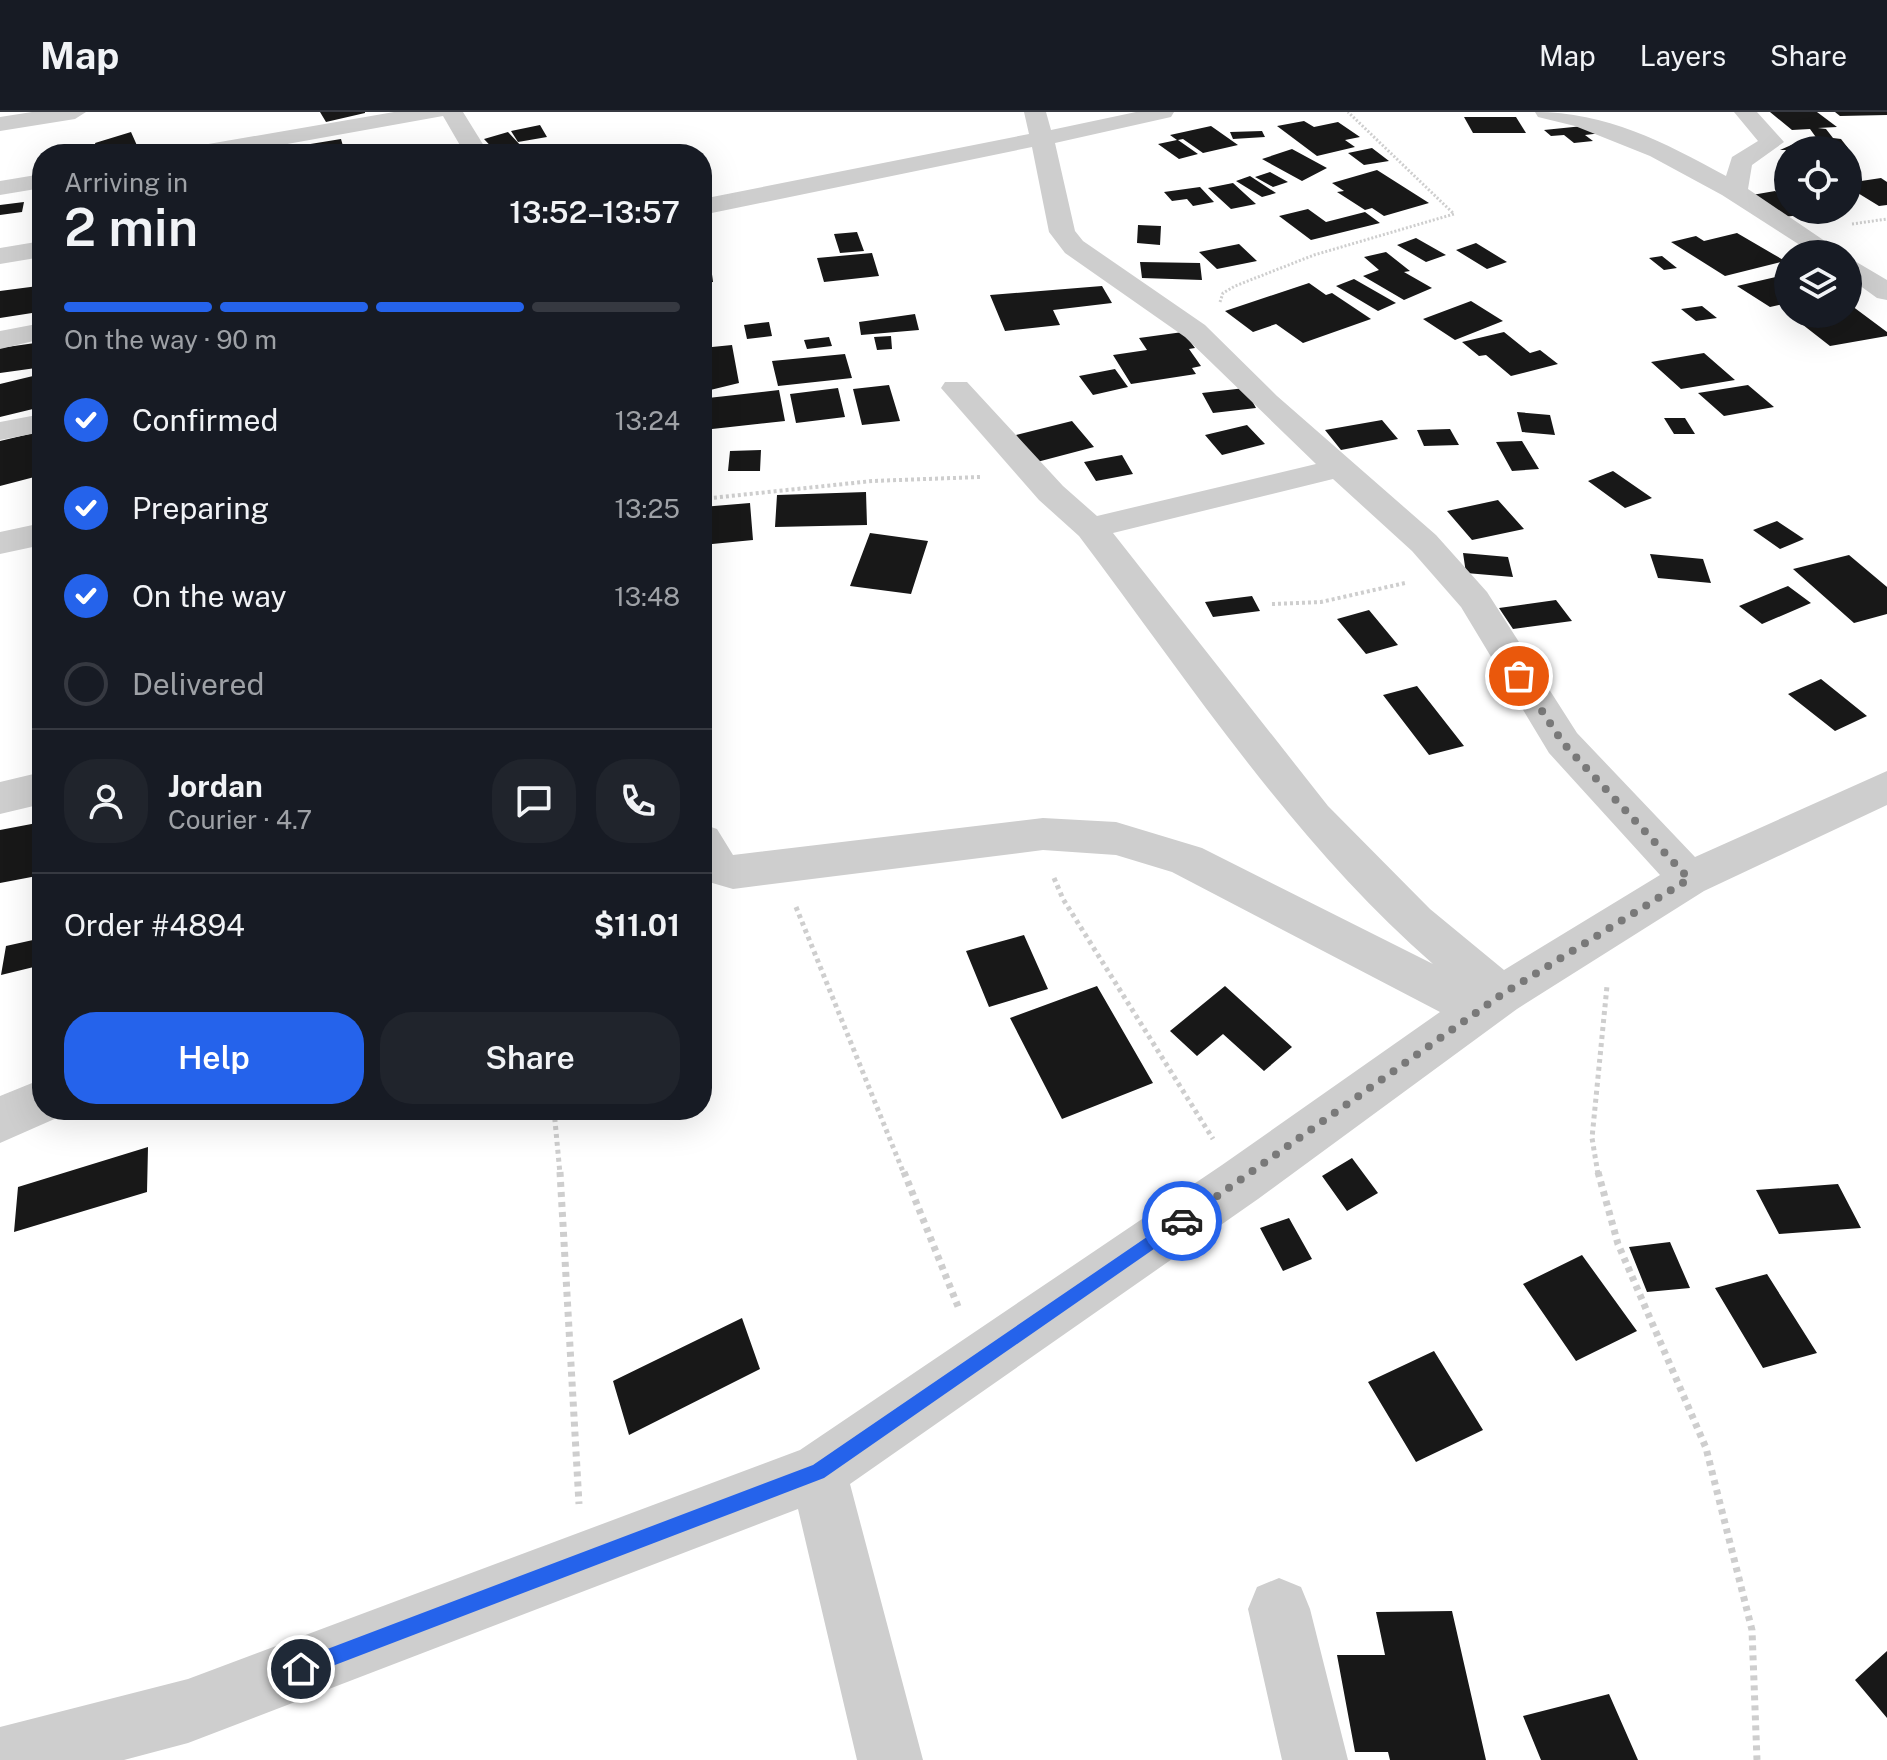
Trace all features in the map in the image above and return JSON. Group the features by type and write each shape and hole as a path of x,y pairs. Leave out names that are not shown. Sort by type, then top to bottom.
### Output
{"street":[{"path":"0,124 75,112"},
{"path":"249,144 434,112"},
{"path":"452,112 471,144"},
{"path":"712,205 950,154 1038,125 1163,112"},
{"path":"1546,112 1620,133 1735,194 1809,240"},
{"path":"1735,194 1740,162 1772,142 1745,112"},
{"path":"1038,125 1058,201 1062,232 1084,254 1195,331 1266,402 1424,543 1475,600 1563,743 1689,879"},
{"path":"0,188 32,183"},
{"path":"0,256 32,251"},
{"path":"1862,275 1887,292"},
{"path":"0,340 32,333"},
{"path":"956,388 1051,493 1091,528 1314,817 1490,1002"},
{"path":"0,431 32,425"},
{"path":"1091,528 1340,468"},
{"path":"0,543 32,536"},
{"path":"0,1760 188,1711 818,1472 979,1358 1240,1182 1490,1002 1689,879 1887,787"},
{"path":"0,798 32,790"},
{"path":"712,863 733,872 780,869 1043,834 1090,832 1139,841 1187,860 1490,1002"},
{"path":"0,1120 32,1106"},
{"path":"818,1472 890,1760"},
{"path":"1279,1609 1315,1760"}],"path":[{"path":"1195,331 1218,309 1223,293 1235,286 1314,255 1454,214 1348,112"},
{"path":"712,498 933,476 991,477 1051,493"},
{"path":"1272,604 1321,602 1450,571"},
{"path":"1043,834 1050,866 1063,899 1240,1182"},
{"path":"780,869 979,1358"},
{"path":"1613,925 1592,1138 1602,1195 1618,1244 1706,1448 1752,1630 1757,1760"},
{"path":"556,1120 583,1562"}],"building":[{"path":"320,112 365,112 365,113 326,122"},
{"path":"1770,112 1817,112 1837,127 1818,128 1826,129 1831,136 1815,136 1810,129 1792,130"},
{"path":"1835,112 1887,112 1887,115 1840,116"},
{"path":"1464,117 1516,117 1526,133 1473,133"},
{"path":"1304,121 1314,127 1338,122 1360,137 1345,140 1355,147 1317,156 1277,126"},
{"path":"540,125 547,137 518,142 511,131"},
{"path":"1593,125 1602,133 1585,135 1593,141 1574,143 1564,135 1551,136 1544,130"},
{"path":"1211,126 1238,145 1203,153 1183,139 1178,140 1198,154 1179,159 1158,144 1177,140 1170,135"},
{"path":"1262,131 1265,137 1233,139 1230,132"},
{"path":"131,132 136,144 95,144"},
{"path":"508,132 519,144 489,144 484,139"},
{"path":"341,139 342,144 310,144"},
{"path":"1372,148 1389,161 1364,165 1348,153"},
{"path":"1292,149 1327,168 1302,181 1262,159"},
{"path":"1377,170 1429,203 1384,216 1372,208 1365,210 1337,192 1344,191 1332,183"},
{"path":"1270,172 1288,182 1273,187 1255,177"},
{"path":"1250,176 1276,193 1262,197 1236,181"},
{"path":"1881,178 1887,182 1887,205 1879,206 1862,196 1862,181"},
{"path":"1233,183 1256,204 1231,209 1208,188"},
{"path":"1200,187 1214,202 1193,206 1187,199 1172,201 1164,192"},
{"path":"1774,191 1774,210 1752,195"},
{"path":"24,202 22,212 0,215 0,205"},
{"path":"1308,209 1326,222 1365,212 1380,223 1311,240 1279,216"},
{"path":"1138,225 1161,226 1160,245 1137,243"},
{"path":"857,232 864,251 840,253 834,234"},
{"path":"1737,233 1774,255 1774,264 1725,276 1671,242 1696,236 1704,241"},
{"path":"1416,238 1446,255 1426,262 1397,245"},
{"path":"1476,243 1507,262 1487,269 1456,250"},
{"path":"1239,244 1257,261 1217,269 1199,252"},
{"path":"1386,252 1410,271 1404,272 1432,288 1404,300 1363,276 1379,270 1364,257"},
{"path":"872,253 879,276 824,282 817,258"},
{"path":"1662,256 1677,268 1664,270 1649,258"},
{"path":"1140,262 1200,263 1202,280 1142,278"},
{"path":"1774,277 1774,306 1770,307 1737,286"},
{"path":"1354,279 1396,303 1378,311 1336,286"},
{"path":"1309,283 1326,295 1332,293 1371,319 1303,343 1276,324 1253,332 1225,311"},
{"path":"1102,286 1112,303 1053,310 1060,325 1005,331 990,295"},
{"path":"32,287 32,313 0,318 0,291"},
{"path":"1471,301 1503,321 1455,340 1423,319"},
{"path":"1702,306 1717,318 1696,321 1681,309"},
{"path":"1862,313 1887,332 1887,336 1830,346 1807,328 1862,328"},
{"path":"915,314 919,330 861,335 859,322"},
{"path":"769,322 772,336 747,339 744,325"},
{"path":"1183,332 1195,348 1189,349 1201,366 1192,368 1196,374 1131,384 1113,355 1147,350 1139,338"},
{"path":"1504,332 1530,353 1540,350 1558,364 1511,376 1486,355 1479,356 1462,342"},
{"path":"891,336 892,349 877,350 874,337"},
{"path":"829,337 832,346 807,349 804,340"},
{"path":"32,343 32,369 0,373 0,348"},
{"path":"732,345 739,383 712,390 712,347"},
{"path":"1704,353 1735,380 1681,389 1651,362"},
{"path":"845,354 852,378 778,386 772,361"},
{"path":"1115,369 1128,387 1093,395 1079,376"},
{"path":"32,376 32,409 0,417 0,384"},
{"path":"889,385 900,421 862,425 853,389"},
{"path":"1748,385 1774,407 1724,416 1698,393"},
{"path":"838,388 845,417 796,423 790,394"},
{"path":"1245,388 1256,408 1213,413 1202,393"},
{"path":"779,390 785,421 712,429 712,398"},
{"path":"1517,412 1550,415 1555,435 1522,432"},
{"path":"1664,418 1685,418 1695,434 1674,434"},
{"path":"1382,420 1398,439 1341,450 1325,430"},
{"path":"1072,421 1094,447 1037,462 1016,435"},
{"path":"1247,425 1265,444 1222,455 1205,435"},
{"path":"1450,429 1459,445 1424,446 1417,430"},
{"path":"32,433 32,478 0,486 0,441"},
{"path":"1522,441 1539,469 1512,471 1496,442"},
{"path":"761,450 760,471 728,471 730,451"},
{"path":"1122,455 1133,474 1096,481 1084,462"},
{"path":"1613,471 1652,498 1625,508 1588,481"},
{"path":"866,492 867,525 775,527 777,495"},
{"path":"1498,500 1524,529 1472,540 1447,511"},
{"path":"750,503 753,540 712,544 712,506"},
{"path":"1777,521 1804,539 1780,549 1753,530"},
{"path":"870,533 928,541 911,594 850,586"},
{"path":"1463,553 1508,557 1513,577 1466,573"},
{"path":"1650,554 1703,559 1711,583 1658,578"},
{"path":"1849,555 1887,587 1887,614 1854,623 1793,569"},
{"path":"1788,586 1811,603 1762,624 1739,606"},
{"path":"1252,596 1260,611 1213,617 1205,602"},
{"path":"1556,600 1572,621 1513,629 1499,608"},
{"path":"1369,610 1398,645 1366,654 1337,619"},
{"path":"1821,679 1867,716 1835,731 1788,694"},
{"path":"1417,686 1464,746 1429,755 1383,695"},
{"path":"32,824 32,877 0,883 0,830"},
{"path":"1024,935 1048,989 989,1007 966,951"},
{"path":"32,940 32,967 1,975 6,946"},
{"path":"1097,986 1153,1083 1062,1119 1010,1018"},
{"path":"1225,986 1292,1047 1264,1071 1223,1034 1197,1056 1170,1031"},
{"path":"148,1147 147,1192 14,1232 18,1187"},
{"path":"1352,1158 1378,1193 1347,1211 1322,1176"},
{"path":"1838,1184 1861,1228 1779,1234 1756,1190"},
{"path":"1289,1218 1312,1259 1283,1271 1260,1228"},
{"path":"1670,1242 1690,1288 1647,1292 1629,1247"},
{"path":"1582,1255 1637,1331 1576,1361 1523,1284"},
{"path":"1767,1274 1817,1353 1763,1368 1715,1288"},
{"path":"742,1318 760,1369 629,1435 613,1381"},
{"path":"1434,1351 1483,1430 1416,1462 1368,1382"},
{"path":"1452,1611 1486,1760 1390,1760 1388,1752 1355,1752 1337,1655 1385,1655 1376,1612"},
{"path":"1887,1651 1887,1718 1855,1680"},
{"path":"1609,1694 1638,1760 1541,1760 1523,1716"}],"way so far":[{"path":"1182,1221 1501,995 1689,879 1563,743 1519,676"}],"route":[{"path":"301,1669 818,1472 979,1358 1182,1221"}]}
